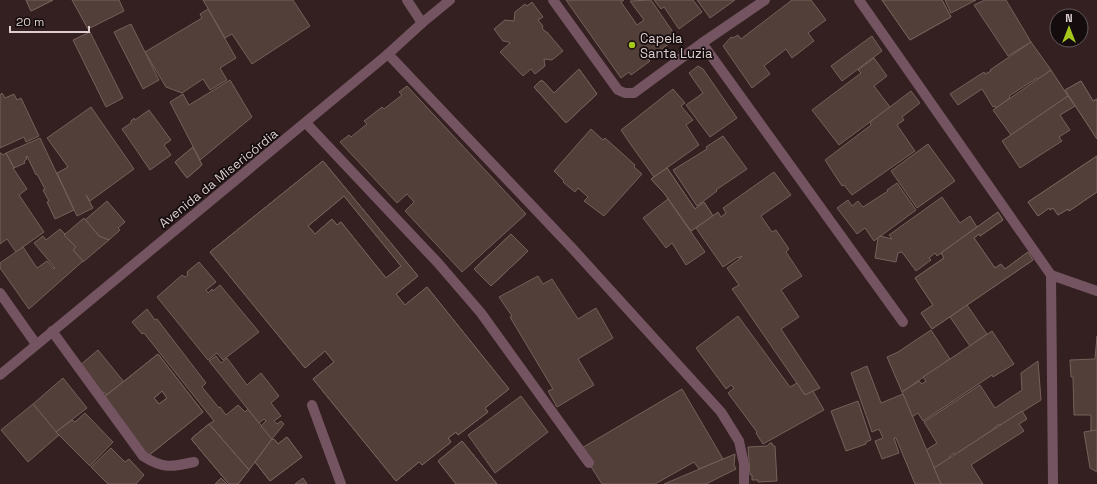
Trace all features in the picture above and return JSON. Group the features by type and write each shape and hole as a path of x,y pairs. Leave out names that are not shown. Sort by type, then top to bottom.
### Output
{"street":[{"path":"407,0 422,23"},
{"name":"Avenida da Misericórdia","path":"0,375 306,123 450,0"},
{"path":"553,0 618,90 625,94 634,93 702,43 765,0"},
{"path":"860,0 1051,275 1053,484"},
{"path":"702,43 903,322"},
{"path":"388,54 572,248 721,412 739,441 744,464 744,484"},
{"path":"306,123 438,263 481,313 589,463"},
{"path":"1051,275 1097,292"},
{"path":"0,293 36,344"},
{"path":"52,331 143,456 155,464 174,466 194,462"},
{"path":"312,405 341,484"}],"building":[{"path":"26,0 53,0 31,11"},
{"path":"26,0 53,0 31,11"},
{"path":"72,0 119,0 124,11 88,29"},
{"path":"203,0 293,0 310,26 252,64 232,34 225,38"},
{"name":"Capela Santa Luzia","path":"566,0 624,0 621,2 637,25 644,20 630,1 651,0 677,38 648,59 650,61 631,75 629,72 621,78"},
{"path":"654,0 693,0 702,12 679,29 664,7 661,9"},
{"path":"697,0 735,0 710,18"},
{"path":"792,0 811,0 826,20 808,33 814,41 792,58 786,49 764,66 770,74 752,88 723,46 731,37 733,38 738,35 741,39"},
{"path":"882,0 942,0 951,17 910,40"},
{"path":"882,0 942,0 951,17 910,40"},
{"path":"945,0 976,0 951,13"},
{"path":"985,0 1006,0 1031,42 1008,56 974,5"},
{"path":"532,2 543,17 538,20 543,26 542,28 563,51 552,60 544,59 545,66 535,74 531,69 523,76 500,52 510,43 503,41 494,29 505,20 514,21 515,12 525,4 527,6"},
{"path":"208,9 236,58 220,68 227,80 210,90 203,79 182,93 166,87 145,52 202,18 200,14"},
{"path":"131,24 159,80 143,89 114,32"},
{"path":"90,32 123,98 106,107 73,40"},
{"path":"872,36 882,51 842,81 831,66"},
{"path":"1031,42 1051,70 1038,80 1037,78 1009,96 1010,98 996,108 995,106 993,107 982,89 958,105 950,94 984,72 985,74 991,71 990,70"},
{"path":"874,58 887,76 874,86 890,107 839,145 812,110 861,73 858,70"},
{"path":"698,66 703,69 737,118 710,137 686,105 703,93 689,73"},
{"path":"579,69 597,94 566,123 534,87 540,81 543,81 554,93"},
{"path":"579,69 597,94 566,123 534,87 540,81 543,81 554,93"},
{"path":"1051,70 1068,96 1011,135 993,110"},
{"path":"230,80 252,117 200,160 170,102 183,94 189,105"},
{"path":"1081,81 1093,101 1097,99 1097,139 1065,90"},
{"path":"1081,81 1093,101 1097,99 1097,139 1065,90"},
{"path":"407,86 526,214 462,272 405,211 414,202 407,194 397,203 340,142 349,135 351,137 367,124 364,121 382,107 384,109 402,95 399,92"},
{"path":"673,89 685,103 681,106 693,120 686,125 699,145 654,177 621,130"},
{"path":"911,91 920,103 902,117 904,120 897,125 915,151 852,195 844,185 842,186 825,160 871,125 870,122"},
{"path":"2,93 5,98 14,94 17,100 21,98 39,136 26,142 24,137 0,148 0,95"},
{"path":"1068,96 1075,106 1060,115 1070,130 1059,137 1062,141 1020,168 1002,141"},
{"path":"91,107 134,169 90,201 86,195 93,208 77,216 57,173 68,167 47,138"},
{"path":"149,110 171,140 164,145 171,155 150,170 122,129 131,123 134,118 135,120"},
{"path":"591,129 603,140 605,138 635,165 634,167 642,174 604,216 584,201 588,197 578,188 575,192 563,182 564,181 554,171"},
{"path":"723,136 747,169 716,190 717,191 697,206 673,170 707,149 706,147"},
{"path":"40,138 74,210 55,219 47,202 49,201 43,190 45,189 27,156 27,159 24,161 25,163 14,168 6,153"},
{"path":"928,144 955,181 917,208 891,171"},
{"path":"193,147 202,165 187,178 175,162"},
{"path":"193,147 202,165 187,178 175,162"},
{"path":"0,153 3,155 6,153 13,168 27,189 19,195 44,232 16,252 7,239 0,244"},
{"path":"1097,156 1097,192 1069,211 1068,209 1058,215 1053,208 1050,210 1049,208 1038,216 1028,202"},
{"path":"1097,156 1097,192 1069,211 1068,209 1058,215 1053,208 1050,210 1049,208 1038,216 1028,202"},
{"path":"323,161 418,276 396,294 405,305 427,287 509,389 485,408 488,412 458,435 456,432 448,438 451,442 422,465 419,462 396,481 313,379 334,362 325,351 305,368 210,252","holes":["344,196 401,266 386,278 341,222 337,225 332,219 315,234 308,226"]},
{"path":"323,161 418,276 396,294 405,305 427,287 509,389 485,408 488,412 458,435 456,432 448,438 451,442 422,465 419,462 396,481 313,379 334,362 325,351 305,368 210,252","holes":["344,196 401,266 386,278 341,222 337,225 332,219 315,234 308,226"]},
{"path":"667,168 695,209 704,202 713,216 691,231 664,193 651,179"},
{"path":"667,168 695,209 704,202 713,216 691,231 664,193 651,179"},
{"path":"774,172 791,195 761,216 772,232 776,230 789,249 786,252 802,276 781,290 799,317 781,329 820,388 805,395 732,289 739,285 727,268 742,257 738,257 723,267 696,228 718,212 721,217 726,213 723,208"},
{"path":"897,183 916,210 874,241 865,228 857,234 837,208 848,200 852,206 858,201 863,207 888,191 887,190"},
{"path":"942,197 960,223 970,216 977,227 937,256 935,253 929,258 931,260 916,271 902,252 898,253 896,262 875,258 878,238 880,236 892,239 889,235"},
{"path":"668,199 705,252 686,265 672,243 666,248 643,218"},
{"path":"107,201 125,222 118,228 120,230 109,240 99,236 85,220"},
{"path":"998,212 1003,220 980,236 979,234 974,238 995,268 1001,264 1005,269 1028,252 1033,260 932,329 921,313 933,305 915,278 944,258 941,253"},
{"path":"998,212 1003,220 980,236 979,234 974,238 995,268 1001,264 1005,269 1028,252 1033,260 932,329 921,313 933,305 915,278 944,258 941,253"},
{"path":"84,218 99,236 109,240 83,262 73,250 76,247 64,235"},
{"path":"60,229 76,247 73,250 83,261 29,309 0,268 0,263 23,247 37,268 47,261 54,269 55,268 34,243 43,236 46,240"},
{"path":"511,234 528,251 491,286 474,269"},
{"path":"511,234 528,251 491,286 474,269"},
{"path":"199,262 216,282 206,290 208,293 220,285 259,332 223,360 217,353 208,360 157,297 182,275 185,277 188,275 187,272"},
{"path":"538,276 543,284 552,279 578,319 596,308 613,338 578,359 594,385 557,407 548,391 553,389 510,317 512,316 499,297"},
{"path":"967,305 987,334 970,346 950,317"},
{"path":"147,309 155,320 157,319 206,383 202,387 219,408 220,407 226,415 238,405 245,412 248,409 272,439 249,470 209,424 214,421 144,333 142,334 132,322"},
{"path":"738,316 790,387 797,383 805,395 813,391 824,410 763,444 756,433 757,432 728,393 734,388 731,385 726,389 696,348"},
{"path":"931,330 950,359 902,392 887,357 898,352"},
{"path":"992,331 1014,364 993,377 992,375 923,421 918,413 912,417 902,392 919,381 922,384 926,381 923,377"},
{"path":"1097,336 1097,430 1091,431 1091,415 1074,415 1073,377 1071,377 1070,360 1095,359"},
{"path":"98,350 124,382 106,395 104,392 101,394 79,366"},
{"path":"158,354 203,412 148,456 103,398","holes":["162,391 167,398 159,404 154,398"]},
{"path":"158,354 203,412 148,456 103,398","holes":["162,391 167,398 159,404 154,398"]},
{"path":"216,356 221,363 227,358 247,385 261,373 279,396 271,403 281,416 274,421 277,424 281,421 284,424 272,439 261,426 266,421 264,419 259,423 209,361"},
{"path":"1038,361 1041,400 1001,425 996,426 955,455 954,453 949,457 950,458 934,468 926,450 937,443 924,422 980,385 995,408 1022,390 1021,373"},
{"path":"867,366 881,403 903,394 941,484 915,484 896,438 894,438 899,453 882,459 875,441 883,438 879,429 872,432 851,373"},
{"path":"63,378 87,408 56,432 33,404"},
{"path":"682,389 723,459 699,469 694,462 655,484 602,484 580,449"},
{"path":"521,396 548,432 495,473 468,435"},
{"path":"858,401 871,440 866,442 866,444 846,451 831,411"},
{"path":"33,404 59,435 28,462 1,430"},
{"path":"1022,411 1027,419 1019,424 1024,431 971,465 983,484 941,484 934,468"},
{"path":"85,413 113,442 90,466 56,432 72,420 75,422"},
{"path":"209,424 249,470 238,484 229,484 192,440 192,438"},
{"path":"209,424 249,470 238,484 229,484 192,440 192,438"},
{"path":"1097,430 1097,472 1090,468 1084,432"},
{"path":"287,437 302,457 270,481 255,462 272,439 274,439 278,444"},
{"path":"287,437 302,457 270,481 255,462 272,439 274,439 278,444"},
{"path":"462,441 497,484 456,484 438,461"},
{"path":"462,441 497,484 456,484 438,461"},
{"path":"770,443 775,446 777,481 758,482 758,480 752,480 752,475 750,475 748,447 767,446"},
{"path":"111,448 125,462 129,459 144,475 136,484 108,484 91,467"},
{"path":"735,454 734,465 736,469 706,484 664,484"},
{"path":"221,478 227,484 215,484"},
{"path":"303,478 307,484 295,484"}],"place":[{"name":"Capela Santa Luzia","path":"632,45"}]}
